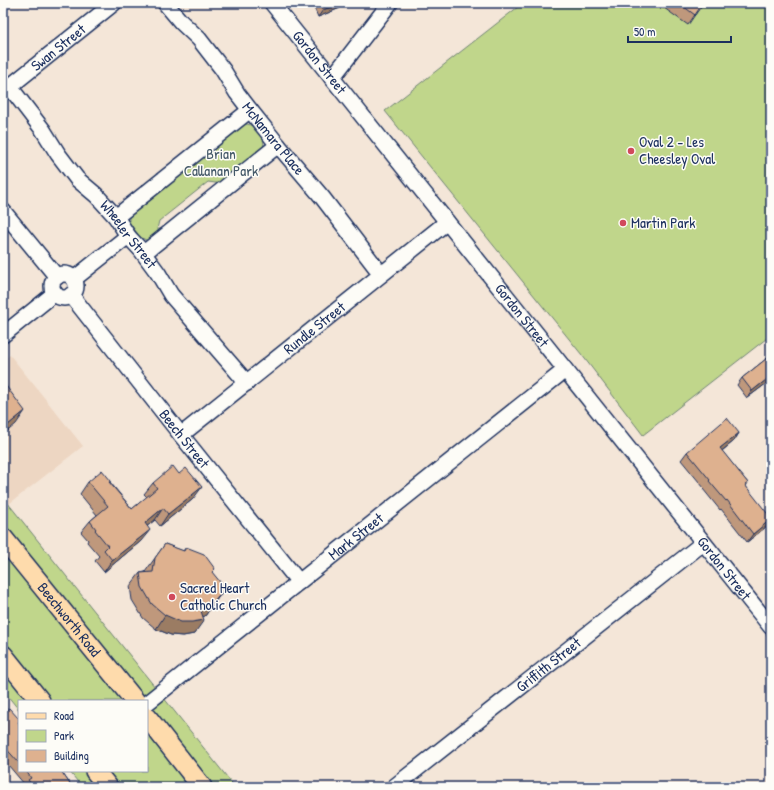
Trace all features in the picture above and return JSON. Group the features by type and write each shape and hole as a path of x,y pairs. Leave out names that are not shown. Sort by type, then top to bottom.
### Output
{"main road":[{"name":"Beechworth Road","path":"3,538 133,700"},
{"path":"3,655 39,700"},
{"path":"148,718 202,787"},
{"path":"96,772 108,787"}],"street":[{"name":"Swan Street","path":"6,89 114,3"},
{"name":"McNamara Place","path":"165,3 178,19 203,43 223,70 237,94 318,192 381,274"},
{"name":"Gordon Street","path":"272,3 771,627"},
{"path":"332,78 390,3"},
{"name":"Wheeler Street","path":"6,89 43,130 58,154 77,178 96,195 116,217 128,236 144,253 171,295 247,383"},
{"path":"116,217 250,110"},
{"path":"144,253 278,145"},
{"path":"3,211 57,277"},
{"name":"Rundle Street","path":"181,435 447,222"},
{"path":"74,279 128,236"},
{"path":"66,274 74,279 76,289 71,295 64,298 55,293 52,286 57,277 66,274"},
{"path":"3,335 55,293"},
{"name":"Beech Street","path":"71,295 299,582"},
{"name":"Mark Street","path":"148,702 565,370"},
{"name":"Griffith Street","path":"394,787 703,543"}],"shaded area":[{"path":"10,355 83,446 9,504 3,497 3,360"}],"green space":[{"name":"Martin Park","path":"523,3 771,3 771,335 643,435 582,355 385,111"},
{"name":"Brian Callanan Park","path":"245,124 254,127 260,133 264,141 262,150 223,184 208,182 159,221 157,229 167,229 148,241 140,237 129,222 129,214"},
{"path":"3,497 235,787 82,787 70,772 148,772 148,700 18,700 18,709 3,690"}],"building":[{"path":"320,3 340,3 323,10"},
{"path":"679,3 703,3 695,15"},
{"path":"771,355 771,376 752,391 742,378"},
{"path":"3,382 25,411 3,429"},
{"path":"727,418 739,433 720,448 748,483 745,485 771,518 753,534 687,452"},
{"path":"173,466 179,474 186,468 202,487 168,514 163,508 145,523 150,530 112,560 104,550 108,546 95,530 96,529 90,521 108,506 88,482 102,470 111,481 109,482 132,509 157,488 153,483"},
{"name":"Sacred Heart Catholic Church","path":"165,544 184,551 186,547 204,554 215,569 212,572 225,588 214,602 200,608 204,620 181,622 165,615 152,604 142,587 140,573 153,572 155,558"},
{"path":"9,708 18,718 18,762 3,745 3,710 4,712"},
{"path":"27,772 62,772 72,787 34,787 28,780 31,778"}],"place":[{"name":"Oval 2 - Les Cheesley Oval","path":"631,151"},
{"name":"Martin Park","path":"623,223"},
{"name":"Sacred Heart Catholic Church","path":"172,597"}]}
